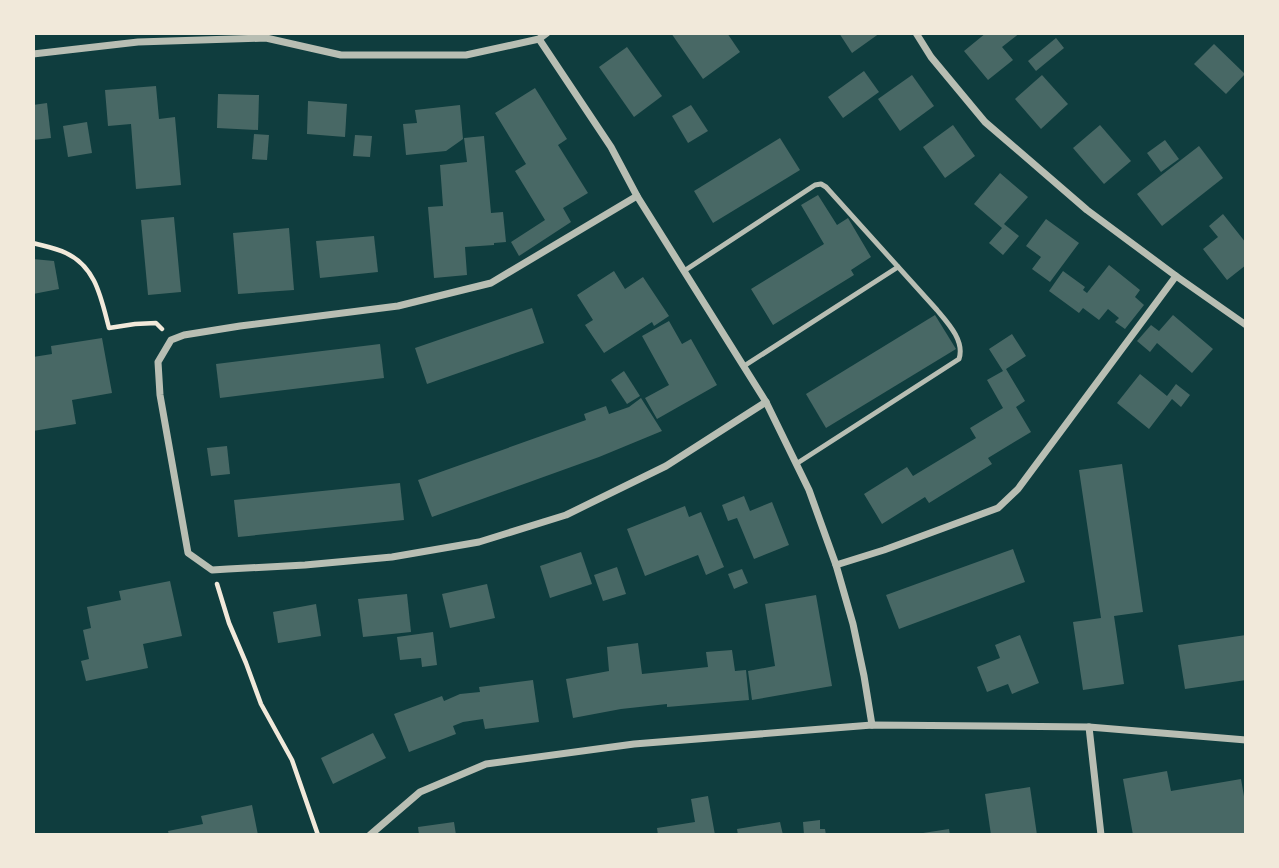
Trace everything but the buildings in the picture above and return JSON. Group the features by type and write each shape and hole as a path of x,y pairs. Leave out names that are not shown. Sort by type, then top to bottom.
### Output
{"street":[{"path":"33,54 138,42 266,36 341,55 466,55 539,39 547,33"},
{"path":"916,33 931,57 985,122 1087,209 1176,276 1246,324"},
{"path":"539,39 611,147 637,196 766,402 809,490 836,565 856,637 872,725"},
{"path":"637,196 491,283 398,306 240,326 184,335 171,340 158,362 160,395 188,553 212,570 305,565 392,556 480,542 566,515 666,466 766,402"},
{"path":"836,565 998,509 1018,489 1176,276"},
{"path":"370,835 420,792 486,764 634,744 872,725 1089,727 1246,740"},
{"path":"1089,727 1101,835"}],"lane":[{"path":"684,271 815,185 821,184 947,323 960,343 959,359 796,464"},
{"path":"744,366 898,267"}],"path":[{"path":"33,243 66,253 86,266 99,291 109,328 156,323 171,340"},
{"path":"212,570 229,623 261,704 292,760 318,835"}]}
